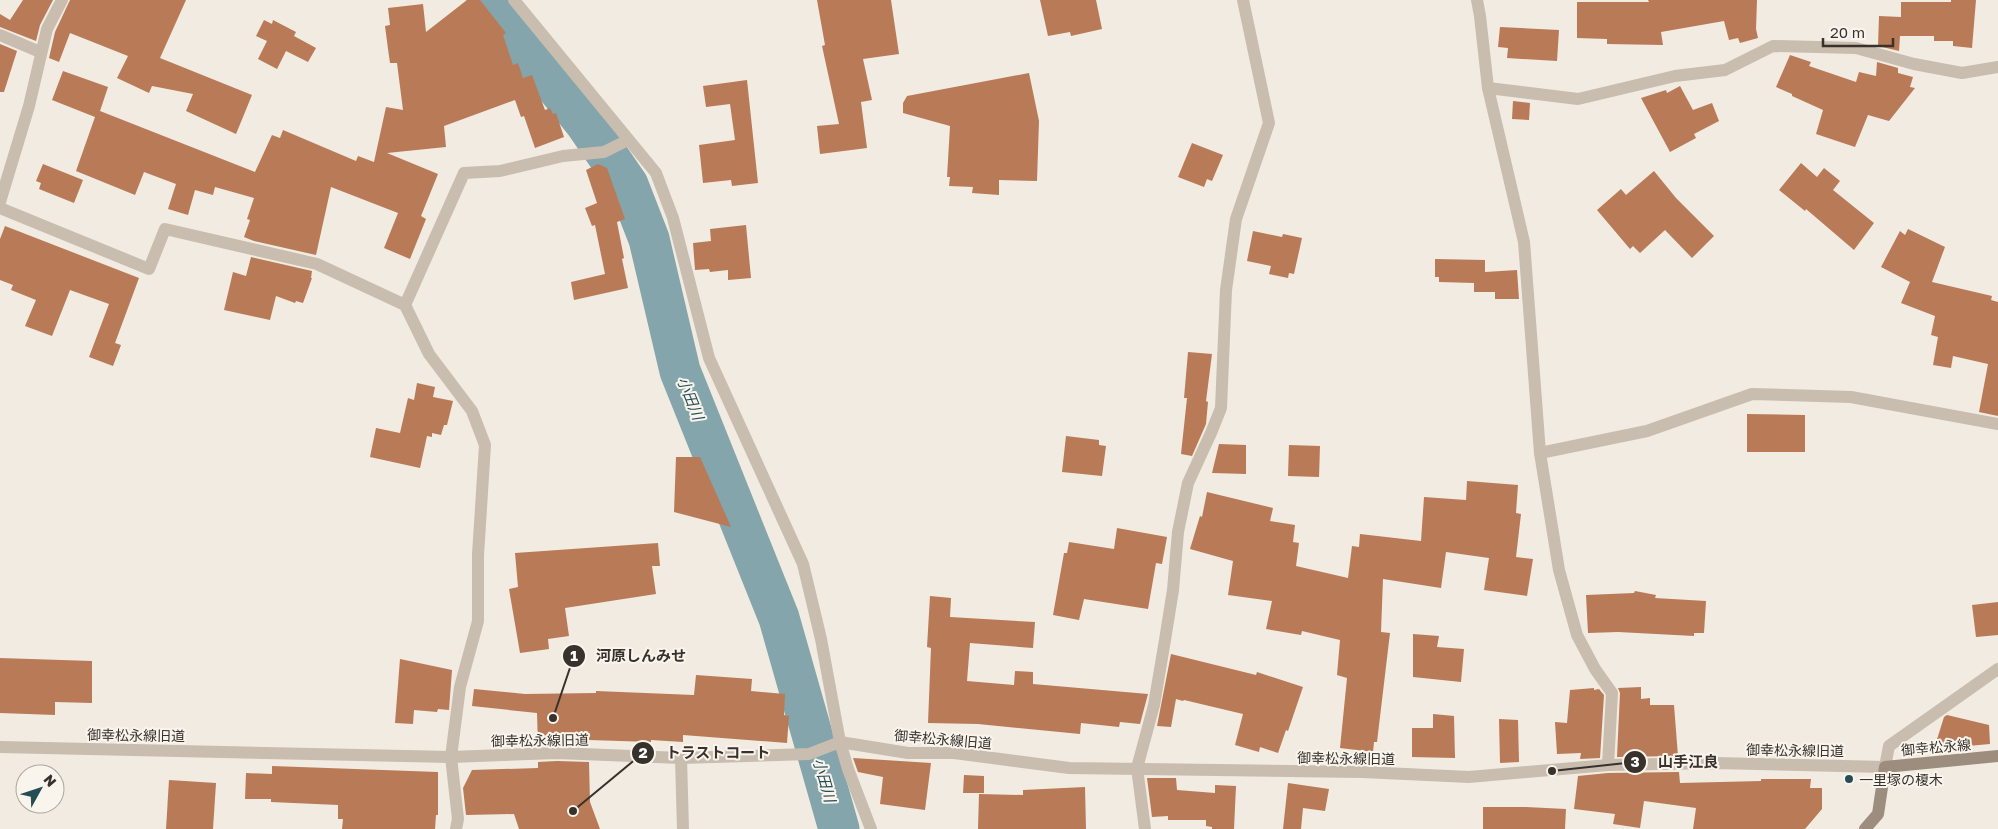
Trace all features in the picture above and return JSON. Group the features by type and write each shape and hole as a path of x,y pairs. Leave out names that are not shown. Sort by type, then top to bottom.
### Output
{"main road":[{"name":"御幸松永線","path":"1865,829 1878,814 1886,767 1998,756"}],"street":[{"path":"0,202 29,106 40,52 47,29 62,0"},
{"path":"514,0 600,103 626,141 656,173 673,218 710,358 803,564 821,639 837,743 871,829"},
{"path":"1145,829 1137,768 1154,705 1173,590 1178,532 1188,483 1212,433 1221,408 1226,290 1236,219 1269,123 1243,0"},
{"path":"1477,0 1488,88 1524,242 1540,453 1559,570 1577,635 1595,669 1612,693 1608,765"},
{"path":"0,35 40,52"},
{"path":"1488,88 1578,99 1675,76 1725,70 1773,46 1856,48 1914,64 1962,73 1998,67"},
{"path":"405,305 464,173 500,171 563,156 604,152 626,141"},
{"path":"0,208 149,270 165,229 317,264 405,305 429,354 472,411 485,445 478,555 478,621 460,687 451,757 458,819 456,829"},
{"path":"1540,453 1647,431 1752,394 1851,396 1998,424"},
{"path":"1886,767 1889,746 1998,669"},
{"name":"御幸松永線旧道","path":"0,747 451,757 557,753 681,758 809,754 837,743 908,753 954,753 1069,768 1363,772 1469,777 1608,765 1716,763 1886,767"},
{"path":"681,758 683,829"}],"building":[{"path":"23,0 53,0 40,25 36,41 0,27 0,14 10,20"},
{"path":"70,0 186,0 160,58 252,95 236,134 186,111 193,94 152,86 149,93 117,78 128,56 70,33 59,62 49,58 55,32"},
{"path":"467,0 480,0 506,33 503,35 513,65 518,63 523,78 532,75 545,110 550,108 553,114 556,113 564,137 535,148 524,116 521,117 515,100 444,126 446,147 387,153 438,174 421,216 426,219 410,259 384,248 398,213 331,187 316,255 244,237 250,220 247,219 254,198 215,187 213,195 195,190 188,215 168,209 176,184 144,172 135,195 76,171 95,117 52,100 63,71 108,87 100,111 255,172 272,135 280,138 283,130 356,161 358,156 374,162 386,107 403,110 397,63 390,63 385,26 390,25 388,8 423,4 426,32"},
{"path":"817,0 891,0 899,54 863,59 872,100 861,102 867,148 820,154 817,126 839,124 822,46 825,45"},
{"path":"1040,0 1096,0 1102,29 1071,36 1070,32 1048,36"},
{"path":"1648,0 1757,0 1756,29 1758,38 1740,43 1738,38 1729,40 1724,21 1661,32 1663,45 1607,44 1607,39 1577,38 1577,2 1649,2"},
{"path":"1951,0 1976,0 1972,48 1953,46 1953,41 1934,41 1934,36 1900,36 1899,51 1878,46 1879,16 1901,17 1901,2 1951,2"},
{"path":"264,20 272,24 273,20 296,32 294,36 316,48 308,62 286,51 277,69 258,59 267,41 256,36"},
{"path":"1500,27 1559,30 1557,61 1507,58 1508,48 1498,47"},
{"path":"0,44 17,51 4,92 0,92"},
{"path":"1790,55 1811,62 1809,66 1856,82 1859,72 1876,76 1877,62 1898,68 1898,73 1913,77 1910,87 1915,88 1889,121 1868,115 1855,147 1816,134 1823,110 1776,87"},
{"path":"1029,73 1039,121 1037,181 999,180 999,195 972,193 973,187 949,186 950,177 947,177 950,126 903,113 903,103 907,96"},
{"path":"747,80 758,183 732,186 731,180 703,183 699,145 735,140 730,104 706,107 703,86"},
{"path":"1680,86 1693,110 1712,103 1719,121 1694,134 1696,138 1670,152 1641,98 1666,90 1667,93"},
{"path":"1513,101 1530,103 1529,120 1512,119"},
{"path":"1192,143 1223,155 1212,181 1207,179 1204,187 1178,177"},
{"path":"1801,163 1817,177 1824,168 1840,181 1833,190 1874,223 1854,250 1806,209 1805,211 1779,190"},
{"path":"43,164 83,180 74,203 39,189 41,183 36,181"},
{"path":"598,164 607,168 625,219 617,222 628,288 574,300 571,282 605,274 595,225 592,226 585,208 597,203 586,170"},
{"path":"1654,171 1676,198 1714,236 1692,258 1665,230 1640,253 1633,246 1630,249 1597,210 1621,189 1626,195"},
{"path":"746,225 751,278 728,280 728,270 710,272 709,269 695,270 693,243 711,241 710,229"},
{"path":"5,226 139,278 115,343 121,345 113,366 89,357 109,304 70,290 52,336 25,326 36,300 11,290 13,285 0,280 0,239"},
{"path":"1908,229 1945,247 1932,282 1992,296 1991,300 1998,302 1998,416 1979,412 1988,364 1953,356 1951,368 1933,365 1938,337 1931,335 1935,316 1901,303 1910,282 1881,267 1900,231 1905,235"},
{"path":"1253,231 1282,237 1283,234 1302,238 1294,274 1289,273 1288,278 1269,274 1271,266 1247,261"},
{"path":"251,257 312,271 312,278 303,303 296,301 295,303 276,296 270,320 224,310 233,272 246,276"},
{"path":"1435,259 1485,260 1485,272 1517,270 1519,299 1495,299 1495,292 1474,292 1474,283 1439,282 1439,277 1435,277"},
{"path":"1188,352 1212,354 1206,401 1208,402 1206,424 1192,456 1181,454 1187,398 1184,398"},
{"path":"417,383 435,387 433,397 453,401 447,425 444,425 441,435 432,433 432,437 427,436 420,468 370,457 376,428 400,433 408,398 414,400"},
{"path":"1747,414 1805,415 1805,452 1747,452"},
{"path":"1066,436 1099,440 1099,445 1106,446 1102,476 1062,472"},
{"path":"1219,444 1246,445 1246,474 1212,473"},
{"path":"1289,445 1320,446 1319,477 1288,476"},
{"path":"676,457 700,457 731,527 674,512"},
{"path":"1467,481 1518,485 1516,513 1521,514 1516,557 1533,559 1527,596 1484,590 1489,558 1446,552 1441,588 1383,579 1381,632 1390,633 1377,742 1374,742 1373,752 1340,748 1347,678 1337,675 1340,640 1302,631 1301,635 1266,629 1272,601 1228,595 1233,561 1190,549 1200,516 1202,517 1207,492 1273,508 1270,521 1295,525 1293,542 1299,543 1296,566 1348,578 1352,546 1359,547 1360,534 1421,541 1424,497 1466,500"},
{"path":"1117,528 1167,537 1162,564 1156,563 1148,609 1084,599 1079,620 1053,615 1064,553 1067,553 1069,542 1114,549"},
{"path":"658,543 660,566 652,566 656,594 565,608 569,636 548,639 549,649 520,653 509,589 518,587 515,553"},
{"path":"1635,591 1656,595 1655,598 1706,601 1704,633 1694,633 1694,636 1618,632 1588,633 1586,595 1634,593"},
{"path":"930,596 951,598 950,617 1035,622 1033,648 970,643 967,681 1014,685 1015,671 1033,672 1033,684 1148,694 1140,724 1120,722 1119,727 1081,723 1080,734 978,724 928,723 931,648 927,647"},
{"path":"1998,602 1998,635 1976,637 1972,605"},
{"path":"1413,634 1439,636 1437,647 1464,649 1461,682 1413,677"},
{"path":"1171,654 1256,675 1257,672 1303,687 1288,731 1286,730 1278,753 1260,747 1259,752 1235,745 1243,714 1184,700 1176,699 1171,727 1157,726"},
{"path":"0,658 92,661 92,703 55,702 55,715 0,713"},
{"path":"400,659 452,670 449,710 438,709 437,712 414,710 413,724 395,723"},
{"path":"696,675 752,679 751,691 785,694 784,715 789,716 787,743 683,735 683,742 589,740 589,746 538,746 537,713 472,706 474,689 525,694 596,693 596,691 694,695"},
{"path":"1641,687 1641,699 1650,698 1650,705 1674,705 1678,756 1617,757 1620,693 1618,688"},
{"path":"1594,688 1594,690 1599,689 1604,695 1600,758 1580,759 1581,753 1557,754 1555,722 1567,723 1570,690"},
{"path":"1433,714 1454,716 1455,758 1412,757 1412,728 1433,728"},
{"path":"1947,715 1989,725 1990,744 1934,749 1944,717"},
{"path":"1499,719 1518,720 1519,762 1500,763"},
{"path":"853,758 931,763 925,810 880,804 883,777 858,772"},
{"path":"538,762 589,762 590,802 600,829 519,829 514,814 466,815 463,788 472,770 538,768"},
{"path":"272,766 438,772 438,815 436,815 435,829 342,829 343,819 338,819 338,805 271,802 271,799 245,799 246,773 272,774"},
{"path":"1679,772 1680,783 1761,781 1761,779 1811,779 1810,788 1822,788 1822,809 1805,829 1693,829 1696,808 1644,801 1640,828 1613,824 1615,814 1574,809 1578,776 1608,773"},
{"path":"964,775 984,776 984,793 963,793"},
{"path":"1147,778 1176,778 1177,790 1215,793 1215,785 1236,786 1234,829 1212,829 1212,827 1206,826 1206,820 1168,820 1168,816 1152,817"},
{"path":"169,780 216,783 213,829 166,829"},
{"path":"1288,783 1329,789 1325,811 1303,808 1301,829 1283,829"},
{"path":"1085,787 1086,829 978,829 979,794 1023,795 1023,790"},
{"path":"1483,807 1566,809 1565,829 1483,829"}],"waterway":[{"name":"小田川","path":"487,0 586,124 628,185 649,239 680,371 779,618 839,829"}],"place":[{"name":"河原しんみせ","path":"553,718"},
{"name":"山手江良","path":"1552,771"},
{"name":"一里塚の榎木","path":"1849,779"},
{"name":"トラストコート","path":"573,811"}]}
